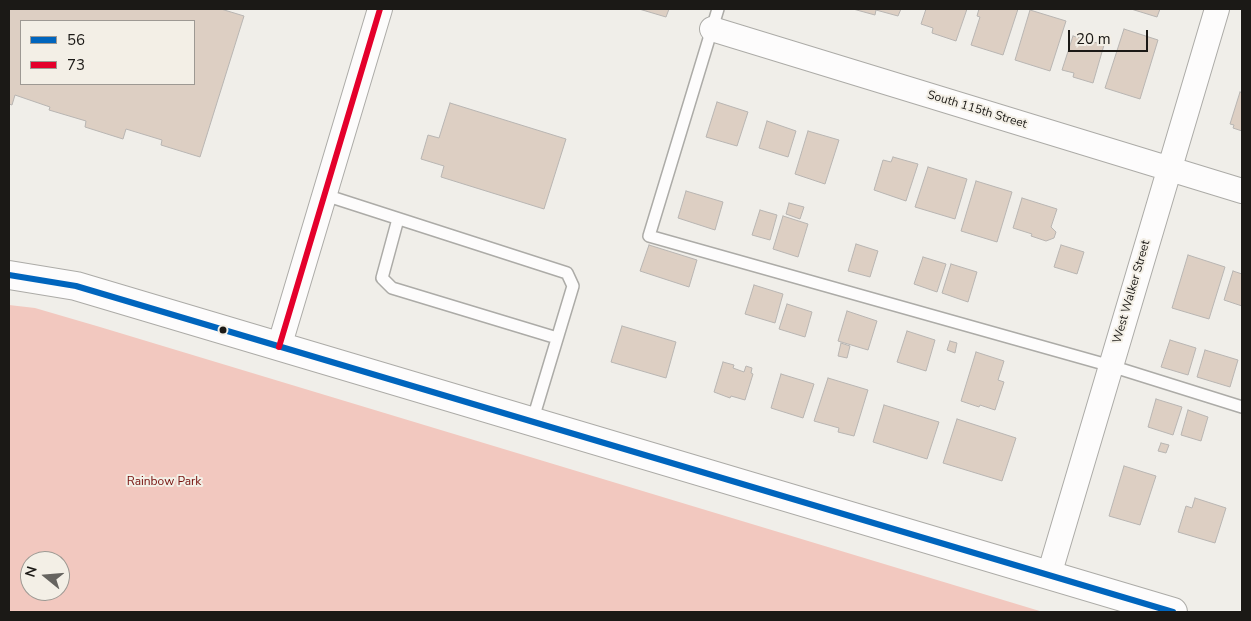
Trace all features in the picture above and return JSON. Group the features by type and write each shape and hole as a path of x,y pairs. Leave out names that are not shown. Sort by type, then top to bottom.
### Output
{"street":[{"path":"279,347 380,9"},
{"name":"West Walker Street","path":"1049,575 1217,9"},
{"name":"South 115th Street","path":"715,19 1242,191"},
{"path":"9,275 76,286 1173,612"}],"lane":[{"path":"715,19 649,236 1110,366 1242,407"},
{"path":"325,195 567,273 573,286 532,422"},
{"path":"398,219 382,278 392,288 557,338"}],"green space":[{"name":"Rainbow Park","path":"9,305 35,308 100,327 1043,612 9,612"}],"building":[{"path":"9,9 221,9 244,16 200,157 161,145 162,140 126,129 123,139 85,127 86,121 49,110 50,107 15,95 12,105 9,104"},
{"path":"639,9 669,9 666,17"},
{"path":"853,9 901,9 898,16 876,10 875,15"},
{"path":"926,9 967,9 956,41 932,33 933,28 921,24"},
{"path":"979,9 1018,9 1003,55 971,45 980,17 977,16"},
{"path":"1131,9 1160,9 1157,17"},
{"path":"1030,10 1066,21 1050,71 1015,60"},
{"path":"1124,29 1158,40 1140,99 1105,88"},
{"path":"1073,36 1104,45 1093,83 1073,77 1074,73 1062,70"},
{"path":"1240,92 1242,93 1242,131 1233,128 1234,125 1230,124"},
{"path":"717,102 748,112 737,146 706,137"},
{"path":"450,103 566,139 544,209 441,177 444,166 421,159 428,135 439,138"},
{"path":"767,121 796,131 788,157 759,148"},
{"path":"808,131 839,140 825,184 795,174"},
{"path":"893,157 918,164 906,201 874,190 883,160 891,162"},
{"path":"928,167 967,179 955,219 915,207"},
{"path":"976,181 1012,192 997,242 961,231"},
{"path":"686,191 723,202 715,230 678,218"},
{"path":"1022,198 1057,209 1051,227 1056,232 1054,238 1046,241 1013,228"},
{"path":"789,203 804,207 800,219 786,214"},
{"path":"760,210 777,215 770,240 752,235"},
{"path":"783,216 808,224 798,257 773,249"},
{"path":"856,244 878,251 870,277 848,271"},
{"path":"649,245 697,260 689,287 640,271"},
{"path":"1061,245 1084,252 1077,274 1054,267"},
{"path":"1188,255 1225,267 1209,319 1172,308"},
{"path":"923,257 946,264 937,292 914,284"},
{"path":"951,264 977,272 968,302 942,293"},
{"path":"1233,271 1242,274 1242,306 1224,300"},
{"path":"754,285 783,294 775,323 745,314"},
{"path":"787,304 812,312 805,337 779,329"},
{"path":"847,311 877,321 868,350 838,341"},
{"path":"622,326 676,342 666,378 611,362"},
{"path":"907,331 935,340 926,371 897,362"},
{"path":"1170,340 1196,348 1188,375 1161,367"},
{"path":"950,341 957,343 955,353 947,350"},
{"path":"841,343 850,346 847,358 838,356"},
{"path":"1205,350 1238,360 1230,387 1197,377"},
{"path":"976,352 1004,361 998,380 1004,382 995,410 961,401"},
{"path":"723,362 734,365 733,368 744,372 746,366 752,368 751,373 753,374 745,400 731,396 730,398 714,392"},
{"path":"781,374 814,384 803,418 771,408"},
{"path":"828,378 868,390 854,436 838,432 839,428 814,421"},
{"path":"1156,399 1182,407 1173,435 1148,427"},
{"path":"884,405 939,422 927,459 873,442"},
{"path":"1188,410 1208,417 1201,441 1181,435"},
{"path":"957,419 1016,438 1002,481 943,463"},
{"path":"1161,443 1169,445 1166,453 1158,451"},
{"path":"1124,466 1156,476 1140,525 1109,516"},
{"path":"1195,498 1226,508 1215,543 1178,532 1186,506 1192,508"}],"transit line":[{"name":"73","path":"279,347 380,9"},
{"name":"56","path":"9,275 76,286 1173,612"}]}
